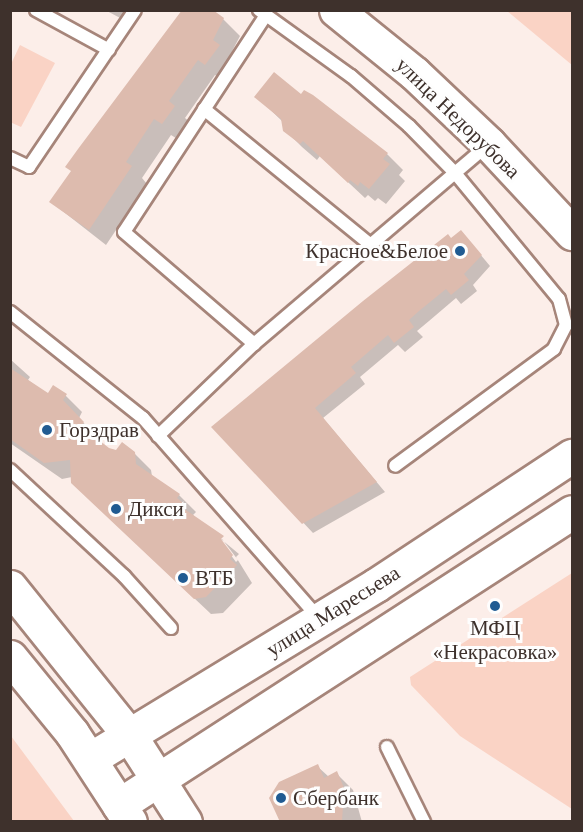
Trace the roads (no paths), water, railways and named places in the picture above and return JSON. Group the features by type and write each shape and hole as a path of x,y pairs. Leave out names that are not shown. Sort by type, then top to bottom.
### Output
{"street":[{"name":"улица Недорубова","path":"336,10 414,73 489,144 573,233"},
{"name":"улица Маресьева","path":"90,759 320,619 573,456"},
{"path":"10,657 90,759 124,813 158,780 573,512"},
{"path":"10,587 130,736 185,822"},
{"path":"33,685 48,693 62,694 73,682 70,661"}],"lane":[{"path":"36,10 109,50"},
{"path":"10,158 29,166 135,10"},
{"path":"254,345 124,232 204,109 262,13 351,76 409,126 455,173 559,299 567,325 554,349 395,466"},
{"path":"204,109 370,245"},
{"path":"158,436 254,345 489,144"},
{"path":"10,312 143,418 320,619"},
{"path":"10,470 124,576 171,628"},
{"path":"387,747 424,822"}],"place":[{"name":"Красное&Белое","path":"460,251"},
{"name":"Горздрав","path":"47,430"},
{"name":"Дикси","path":"116,509"},
{"name":"ВТБ","path":"183,578"},
{"name":"МФЦ «Некрасовка»","path":"495,606"},
{"name":"Сбербанк","path":"281,798"}]}
